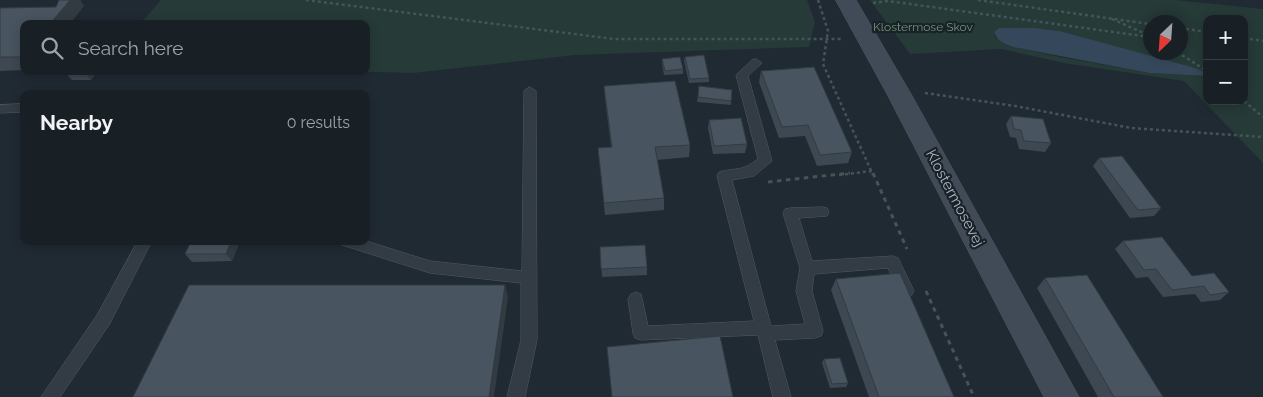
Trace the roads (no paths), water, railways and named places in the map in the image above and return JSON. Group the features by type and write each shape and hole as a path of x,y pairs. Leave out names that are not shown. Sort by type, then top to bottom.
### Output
{"main road":[{"name":"Klostermosevej","path":"848,4 899,94 1062,397"}],"lane":[{"path":"756,63 742,75 765,161 749,173 724,176 782,397"},
{"path":"516,397 529,340 530,91"},
{"path":"0,109 20,108"},
{"path":"636,299 641,333 815,331 804,291 807,268 790,212 822,212"},
{"path":"50,397 103,320 143,245"},
{"path":"360,245 430,267 529,278"},
{"path":"807,268 893,262 913,307"}],"water":[{"path":"999,28 1035,28 1060,31 1143,54 1143,60 1166,60 1195,68 1203,71 1203,76 1149,73 1013,47 999,40 994,32"}],"park label":[{"name":"Klostermose Skov","path":"923,27"}]}
